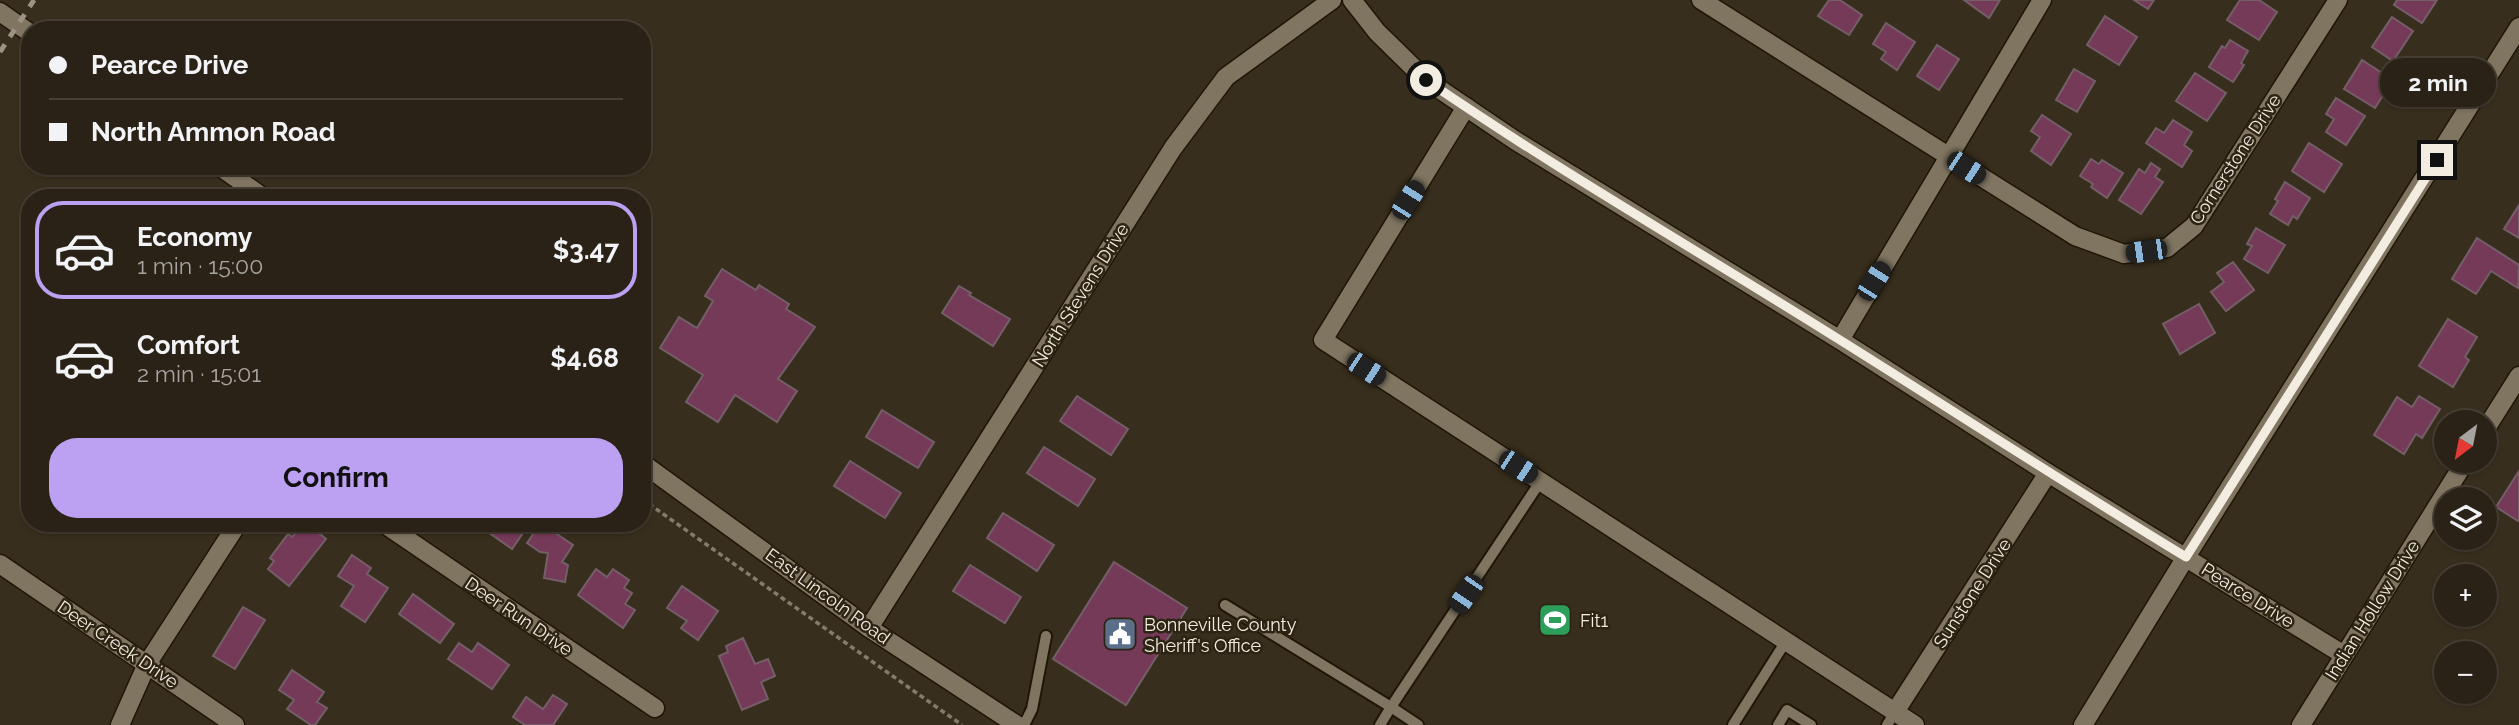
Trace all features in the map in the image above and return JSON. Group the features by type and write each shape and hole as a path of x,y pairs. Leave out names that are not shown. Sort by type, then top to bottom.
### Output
{"street":[{"name":"North Stevens Drive","path":"869,628 1173,148 1226,77 1332,0"},
{"name":"Pearce Drive","path":"1352,0 1377,32 1426,80 1516,141 2344,655"},
{"name":"Cornerstone Drive","path":"1701,0 2075,236 2124,254 2167,247 2193,226 2338,0"},
{"path":"1840,340 2042,0"},
{"path":"0,12 21,27"},
{"path":"2083,725 2519,27"},
{"path":"1466,107 1323,340 1786,641 1891,718 1915,725"},
{"path":"232,175 251,189"},
{"path":"2497,418 2512,403 2519,376"},
{"name":"East Lincoln Road","path":"651,470 869,628 1017,725"},
{"name":"Sunstone Drive","path":"1891,718 2049,473"},
{"name":"Indian Hollow Drive","path":"2301,725 2458,473"},
{"path":"120,725 147,664 232,532"},
{"name":"Deer Run Drive","path":"396,532 654,708"},
{"name":"Deer Creek Drive","path":"0,564 235,725"}],"lane":[{"path":"1380,725 1540,482"},
{"path":"1225,605 1418,725"},
{"path":"1024,725 1031,709 1046,636"},
{"path":"1733,725 1786,641"},
{"path":"1778,725 1787,710 1811,725"}],"path":[{"path":"651,505 962,725"}],"building":[{"path":"1829,0 1840,0 1862,15 1849,35 1818,16"},
{"path":"1964,0 2000,0 1989,18"},
{"path":"2134,0 2154,0 2148,9"},
{"path":"2240,0 2259,0 2277,12 2259,40 2227,20"},
{"path":"2397,0 2437,0 2422,23 2394,5"},
{"path":"2105,16 2137,37 2119,65 2087,45"},
{"path":"2392,17 2413,31 2393,61 2372,47"},
{"path":"1886,23 1915,42 1897,70 1881,59 1886,52 1873,44"},
{"path":"2230,40 2248,51 2241,63 2244,65 2233,82 2209,67 2222,46 2225,48"},
{"path":"1937,45 1959,59 1939,90 1917,76"},
{"path":"2362,60 2393,80 2375,108 2344,89"},
{"path":"2074,69 2095,81 2077,112 2056,100"},
{"path":"2195,73 2226,93 2207,121 2176,101"},
{"path":"2336,98 2365,116 2346,145 2326,132 2334,119 2326,114"},
{"path":"2042,115 2071,134 2051,165 2031,151 2040,137 2031,131"},
{"path":"2173,120 2192,132 2184,145 2192,151 2182,167 2146,143 2156,128 2164,133"},
{"path":"2309,143 2342,164 2324,192 2292,171"},
{"path":"2091,159 2099,164 2102,160 2123,173 2107,198 2080,176"},
{"path":"2151,163 2160,169 2155,177 2163,182 2141,214 2119,200 2139,169 2145,173"},
{"path":"2285,182 2310,198 2297,219 2293,216 2288,225 2270,214"},
{"path":"2519,205 2519,238 2504,229"},
{"path":"2256,228 2285,245 2268,273 2244,259 2252,246 2247,244"},
{"path":"2477,238 2519,265 2518,288 2491,271 2476,294 2452,279"},
{"path":"2233,262 2254,290 2226,311 2211,292 2224,282 2217,273"},
{"path":"722,269 756,290 759,285 789,304 786,309 815,327 778,379 797,391 777,422 735,395 718,422 686,402 703,375 660,348 679,317 697,328 713,301 705,296"},
{"path":"959,286 971,293 969,295 1010,319 993,346 942,313"},
{"path":"2199,304 2215,333 2180,354 2163,324"},
{"path":"2448,319 2477,337 2465,357 2469,360 2453,387 2419,366"},
{"path":"1077,396 1128,429 1111,455 1060,421"},
{"path":"2419,396 2440,409 2434,410 2434,419 2422,438 2416,434 2404,454 2374,435 2397,397 2412,407"},
{"path":"882,410 934,442 918,468 866,437"},
{"path":"1044,447 1095,479 1078,506 1027,473"},
{"path":"850,461 901,493 885,518 834,486"},
{"path":"2519,471 2519,520 2497,505"},
{"path":"1003,513 1054,545 1037,571 987,538"},
{"path":"296,532 318,532 326,539 289,586 268,569 274,561 270,558 288,534 292,537"},
{"path":"488,532 524,532 512,549"},
{"path":"535,532 554,532 573,545 562,562 568,565 565,582 544,578 548,553 540,552 527,543"},
{"path":"352,555 371,568 367,574 388,588 365,622 341,606 354,586 338,576"},
{"name":"Bonneville County Sheriff's Office","path":"1114,562 1187,608 1126,705 1053,659"},
{"path":"970,565 1021,597 1005,623 953,591"},
{"path":"596,569 607,577 613,569 629,580 624,588 632,593 625,604 635,610 623,628 578,595"},
{"path":"682,586 718,611 698,640 681,628 687,621 667,608"},
{"path":"413,594 454,624 440,643 399,614"},
{"path":"243,607 265,620 235,669 213,656"},
{"path":"743,638 755,664 768,659 775,676 761,682 768,699 742,710 719,656 728,652 726,646"},
{"path":"459,643 472,652 478,643 509,665 492,689 448,659"},
{"path":"292,670 324,692 317,702 327,708 315,725 287,709 294,700 279,690"},
{"path":"553,695 567,704 553,725 525,725 513,717 526,697 543,709"}],"railway":[{"path":"0,52 34,0"}],"place":[{"name":"Fit1","path":"1555,620"},
{"name":"Bonneville County Sheriff's Office","path":"1120,634"}],"route":[{"path":"1426,80 1516,141 2186,557 2437,160"}]}
